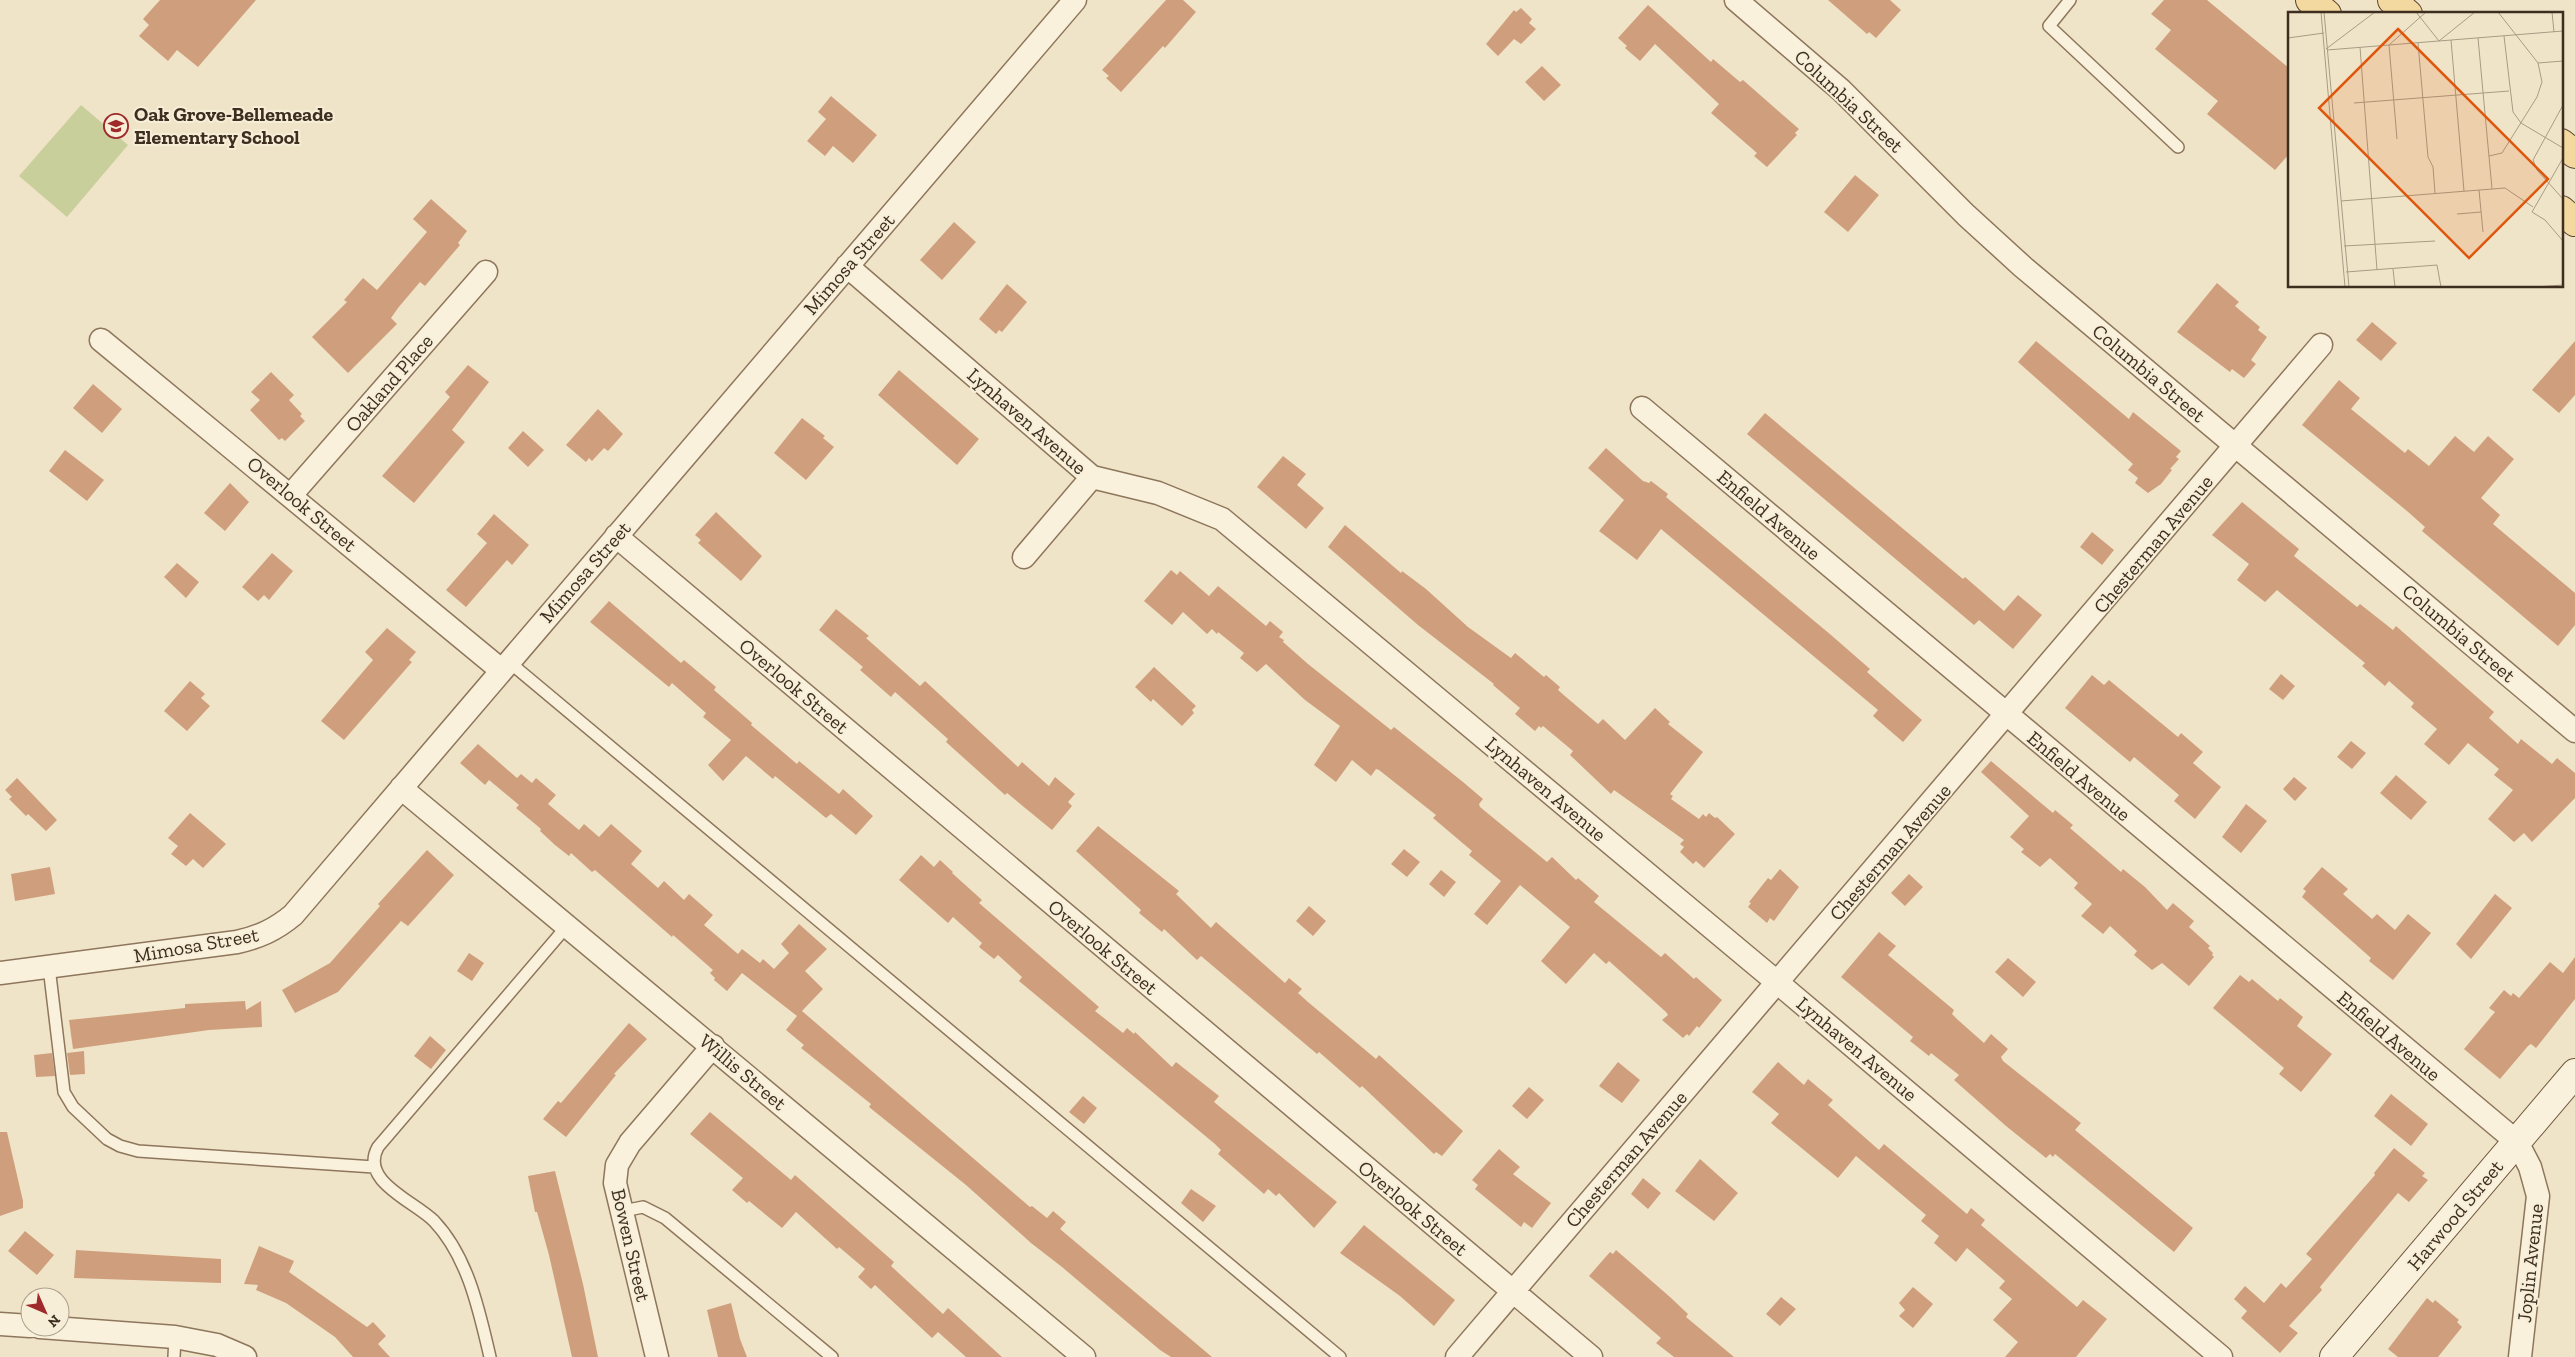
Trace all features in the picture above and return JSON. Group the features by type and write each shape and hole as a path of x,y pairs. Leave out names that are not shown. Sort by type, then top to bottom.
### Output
{"main road":[{"path":"2310,0 2325,12"},
{"path":"2392,0 2406,12"},
{"path":"2562,144 2575,154"},
{"path":"2562,211 2575,222"}],"street":[{"name":"Mimosa Street","path":"0,973 237,942 257,937 276,929 308,900 505,665 1075,0"},
{"name":"Columbia Street","path":"1736,0 1840,90 2016,262 2575,731"},
{"name":"Lynhaven Avenue","path":"847,266 1092,477 1158,492 1222,519 1778,983 2221,1357"},
{"name":"Oakland Place","path":"292,495 486,272"},
{"name":"Overlook Street","path":"101,340 505,665"},
{"name":"Chesterman Avenue","path":"1457,1357 2006,716 2320,345"},
{"name":"Enfield Avenue","path":"1642,408 2006,716 2517,1142"},
{"path":"1024,557 1092,477"},
{"name":"Overlook Street","path":"616,536 1591,1357"},
{"name":"Willis Street","path":"401,788 714,1046 1084,1357"},
{"name":"Bowen Street","path":"657,1357 615,1183 618,1165 630,1143 714,1046"},
{"name":"Harwood Street","path":"2334,1357 2575,1073"},
{"name":"Joplin Avenue","path":"2517,1142 2530,1167 2538,1196 2520,1357"},
{"path":"0,1324 20,1325"},
{"path":"70,1331 175,1347 217,1345 245,1357"}],"lane":[{"path":"2070,0 2049,26 2178,147"},
{"path":"505,665 1340,1357"},
{"path":"490,1357 477,1304 452,1243 424,1212 383,1181 374,1167 373,1156 378,1147 567,926"},
{"path":"49,967 64,1092 73,1107 114,1144 138,1150 374,1167"},
{"path":"623,1211 643,1207 666,1218 832,1357"}],"green space":[{"path":"81,105 128,145 67,217 19,176"}],"building":[{"path":"160,0 256,0 198,67 177,50 168,61 139,36 149,25 143,19"},
{"path":"1166,0 1183,0 1196,12 1165,48 1163,46 1121,92 1106,78 1109,76 1102,70"},
{"path":"1828,0 1890,0 1901,10 1876,38 1869,32 1867,34"},
{"path":"2164,0 2207,0 2288,67 2288,155 2275,170 2207,114 2218,101 2155,49 2171,30 2151,14"},
{"path":"1648,5 1711,62 1713,59 1740,82 1743,80 1799,129 1795,133 1797,135 1767,167 1754,156 1757,153 1711,113 1719,104 1655,44 1640,61 1625,48 1627,46 1618,38"},
{"path":"1521,8 1532,19 1529,23 1536,29 1521,44 1514,39 1498,56 1486,44 1514,10 1516,12"},
{"path":"1542,66 1561,85 1544,101 1525,82"},
{"path":"831,96 877,135 853,163 833,146 825,156 807,141 826,119 818,112"},
{"path":"1855,175 1879,195 1848,232 1824,212"},
{"path":"431,199 467,231 458,243 460,245 425,286 420,282 398,308 391,318 397,324 348,373 312,337 347,302 344,300 363,278 377,290 427,232 413,219"},
{"path":"954,222 976,242 942,280 920,260"},
{"path":"2217,283 2239,302 2235,306 2260,327 2258,330 2267,337 2251,360 2256,364 2244,378 2232,369 2230,372 2177,332"},
{"path":"1007,284 1027,302 1002,332 999,330 996,334 979,319"},
{"path":"2372,322 2397,343 2381,361 2356,340"},
{"path":"2036,341 2129,419 2133,412 2181,451 2176,457 2179,459 2161,484 2148,493 2135,483 2138,478 2128,470 2133,464 2018,362"},
{"path":"2575,341 2575,395 2559,413 2532,390"},
{"path":"468,365 489,382 452,430 465,442 414,503 382,476 450,397 445,392"},
{"path":"899,370 979,439 957,465 878,395"},
{"path":"271,372 294,395 289,400 302,414 300,416 305,421 285,441 282,438 279,440 250,410 260,400 251,392"},
{"path":"2339,380 2360,398 2351,409 2405,453 2408,449 2429,466 2455,436 2474,452 2488,436 2514,459 2481,498 2500,515 2493,524 2575,593 2575,625 2558,646 2422,531 2425,527 2407,511 2302,425"},
{"path":"93,384 122,409 102,433 73,408"},
{"path":"598,409 623,434 608,451 604,448 592,461 589,458 586,462 566,445"},
{"path":"1765,413 1963,579 1965,577 2004,611 2018,595 2042,615 2013,649 1979,620 1974,625 1747,434"},
{"path":"802,418 825,436 823,438 834,447 806,480 774,453"},
{"path":"523,431 544,450 528,467 508,448"},
{"path":"1606,448 1643,481 1649,483 1651,481 1668,494 1666,497 1831,635 1870,669 1867,672 1922,720 1903,742 1873,716 1878,710 1661,529 1637,560 1599,531 1624,500 1588,468"},
{"path":"65,450 104,480 87,501 49,471"},
{"path":"1283,456 1306,474 1297,485 1324,508 1306,529 1257,487"},
{"path":"230,483 249,502 225,531 204,513"},
{"path":"2242,502 2299,549 2294,556 2357,607 2360,604 2393,630 2396,626 2494,712 2489,718 2518,744 2521,739 2552,764 2557,758 2575,773 2575,798 2532,842 2524,833 2514,842 2488,819 2513,790 2494,775 2499,769 2468,743 2449,765 2424,744 2437,729 2411,707 2414,703 2389,681 2385,686 2362,666 2365,663 2277,590 2265,602 2237,580 2249,564 2212,535"},
{"path":"716,512 762,556 741,581 698,543 701,540 695,535"},
{"path":"494,514 529,545 512,565 507,560 466,607 446,590 487,543 477,534"},
{"path":"1345,525 1401,573 1402,571 1426,589 1468,627 1511,658 1515,653 1544,677 1546,675 1560,687 1558,690 1598,724 1603,719 1625,740 1655,708 1670,722 1668,724 1703,752 1670,794 1673,796 1671,799 1699,819 1703,814 1706,817 1709,813 1715,818 1717,817 1735,834 1704,868 1696,861 1693,864 1680,852 1684,847 1680,844 1684,840 1614,790 1611,794 1570,755 1573,751 1543,726 1541,728 1539,726 1535,731 1515,714 1520,708 1494,684 1418,625 1328,547"},
{"path":"2092,532 2114,550 2102,565 2080,547"},
{"path":"272,553 293,571 269,600 264,595 258,601 242,587"},
{"path":"177,563 199,582 186,598 164,577"},
{"path":"1171,570 1177,575 1180,571 1209,596 1218,586 1266,626 1270,621 1283,632 1279,637 1284,640 1283,642 1308,664 1391,730 1394,727 1463,782 1483,799 1479,804 1480,807 1547,862 1552,857 1576,880 1578,878 1599,896 1594,902 1661,957 1665,953 1694,979 1696,977 1722,1000 1699,1028 1697,1026 1689,1036 1687,1034 1683,1038 1662,1020 1668,1015 1666,1012 1609,961 1606,964 1594,953 1566,984 1541,961 1570,927 1520,885 1487,925 1474,914 1501,881 1469,855 1472,851 1433,818 1436,815 1379,770 1376,769 1371,776 1352,760 1336,782 1314,765 1340,726 1305,700 1266,664 1257,672 1240,658 1244,653 1218,632 1217,634 1212,629 1207,634 1183,612 1172,625 1144,601"},
{"path":"609,601 681,663 684,660 716,687 714,690 752,723 751,725 797,764 799,761 839,794 843,789 873,816 856,835 831,814 826,818 775,776 773,779 746,756 723,781 708,765 731,740 703,717 706,713 672,683 669,687 590,622"},
{"path":"836,609 869,636 866,638 920,686 925,681 1018,767 1022,762 1049,786 1055,777 1075,794 1068,802 1072,806 1052,830 1007,793 1005,795 946,742 948,739 895,692 891,697 860,670 863,667 819,630"},
{"path":"387,628 416,652 409,660 412,662 344,740 321,721 373,660 365,652"},
{"path":"1154,667 1196,706 1192,710 1194,713 1182,726 1153,699 1151,702 1135,687"},
{"path":"2281,674 2295,686 2283,700 2269,689"},
{"path":"2092,675 2104,685 2109,680 2178,737 2181,733 2203,752 2193,763 2221,787 2195,819 2174,801 2179,795 2134,757 2130,762 2065,708"},
{"path":"190,681 205,694 201,698 210,706 187,731 164,711"},
{"path":"2351,741 2366,753 2352,769 2337,757"},
{"path":"478,744 517,778 521,774 532,783 536,778 556,795 548,804 579,830 584,824 599,837 611,824 642,851 631,864 658,888 664,881 684,900 689,894 713,915 704,925 738,954 742,949 760,963 763,959 774,969 789,953 781,944 799,924 827,949 805,971 823,989 802,1011 1030,1207 1032,1206 1047,1218 1053,1211 1066,1222 1060,1229 1212,1357 1171,1357 1160,1350 1031,1243 966,1185 869,1107 871,1104 801,1048 804,1045 786,1030 797,1016 742,973 727,991 714,980 715,978 710,973 713,970 673,935 672,937 595,870 592,872 571,853 569,856 555,845 540,831 541,829 516,808 519,805 489,780 485,785 460,763"},
{"path":"1991,761 2053,813 2055,810 2073,825 2070,828 2121,872 2123,869 2145,887 2167,910 2173,903 2194,921 2189,927 2210,946 2208,948 2214,957 2189,986 2162,963 2152,970 2134,955 2137,951 2110,926 2103,934 2081,916 2092,904 2074,888 2078,883 2050,858 2040,867 2021,852 2024,849 2010,837 2029,816 1981,772"},
{"path":"2396,775 2427,802 2411,820 2380,793"},
{"path":"2294,777 2307,788 2295,801 2283,789"},
{"path":"17,778 57,820 46,831 28,814 26,816 9,799 12,797 5,790"},
{"path":"2246,804 2267,821 2241,853 2222,837"},
{"path":"190,813 226,844 203,868 193,859 186,866 171,854 178,846 168,838"},
{"path":"1098,826 1179,891 1176,894 1211,928 1216,922 1285,983 1289,978 1302,989 1298,993 1308,1002 1376,1059 1379,1055 1463,1131 1442,1156 1436,1152 1434,1154 1362,1086 1360,1088 1319,1052 1317,1054 1201,956 1197,960 1164,929 1162,932 1139,913 1141,910 1076,851"},
{"path":"1404,849 1420,862 1407,877 1391,864"},
{"path":"427,850 454,875 408,926 401,921 338,992 295,1013 282,990 330,963 380,906 378,904"},
{"path":"921,855 934,867 940,860 982,900 979,903 1099,1007 1095,1011 1123,1033 1127,1028 1134,1034 1135,1032 1172,1067 1176,1062 1219,1096 1214,1102 1337,1202 1314,1228 1279,1193 1276,1196 1268,1189 1264,1194 1218,1154 1221,1150 1215,1144 1019,981 1022,977 998,955 994,959 979,947 982,943 953,917 948,923 899,880"},
{"path":"50,867 55,894 15,901 11,874"},
{"path":"2322,867 2348,889 2343,894 2372,919 2377,914 2395,930 2408,914 2431,933 2393,980 2369,961 2371,958 2302,897 2306,891 2303,889"},
{"path":"1780,869 1799,887 1774,921 1770,918 1767,923 1748,907 1751,903 1749,902 1768,878 1771,880"},
{"path":"1441,870 1456,882 1444,897 1429,884"},
{"path":"1909,874 1923,887 1905,906 1891,893"},
{"path":"2495,894 2512,908 2471,959 2456,944"},
{"path":"1309,906 1326,921 1313,936 1296,921"},
{"path":"1879,932 1896,946 1888,955 1954,1010 1952,1014 1984,1043 1991,1034 2008,1049 2001,1057 2003,1061 2081,1123 2075,1130 2193,1228 2174,1252 2055,1154 2053,1157 2050,1154 2046,1158 2006,1126 1954,1080 1959,1075 1931,1053 1929,1056 1910,1041 1913,1037 1841,977"},
{"path":"469,953 484,963 472,981 457,971"},
{"path":"2575,957 2575,999 2536,1048 2531,1044 2528,1046 2500,1079 2464,1049 2495,1012 2489,1008 2504,990 2511,996 2513,993 2519,998 2550,962 2563,973"},
{"path":"2008,958 2036,982 2023,997 1995,972"},
{"path":"2240,975 2249,982 2252,979 2278,1001 2280,998 2303,1017 2297,1026 2332,1054 2301,1092 2279,1074 2284,1068 2213,1008"},
{"path":"245,1001 246,1010 261,1001 262,1027 209,1030 73,1049 69,1020 185,1008 185,1004"},
{"path":"629,1023 647,1039 614,1074 616,1075 566,1137 543,1119 558,1101 561,1103"},
{"path":"430,1036 446,1050 431,1069 414,1056"},
{"path":"84,1051 85,1074 70,1075 67,1053"},
{"path":"52,1053 55,1076 36,1077 34,1055"},
{"path":"1618,1062 1640,1080 1622,1103 1599,1086"},
{"path":"1778,1062 1804,1085 1808,1079 1833,1100 1828,1105 1879,1150 1884,1144 1967,1214 1971,1208 1985,1220 1981,1225 2077,1307 2083,1300 2107,1319 2076,1357 2005,1357 2018,1342 1993,1320 2012,1299 1999,1288 2005,1281 1967,1248 1956,1262 1934,1243 1939,1236 1921,1221 1926,1215 1856,1156 1838,1178 1771,1123 1779,1114 1752,1092"},
{"path":"1529,1087 1544,1100 1527,1119 1512,1106"},
{"path":"2391,1094 2428,1124 2411,1146 2374,1116"},
{"path":"1083,1096 1097,1108 1084,1124 1069,1112"},
{"path":"710,1112 791,1180 795,1175 894,1262 891,1266 943,1314 948,1308 1002,1357 966,1357 938,1332 932,1338 875,1285 871,1289 858,1277 865,1269 839,1247 837,1249 796,1212 782,1228 749,1201 747,1203 732,1190 743,1178 690,1134"},
{"path":"0,1132 7,1132 23,1208 0,1216"},
{"path":"2394,1148 2425,1173 2422,1176 2428,1180 2409,1202 2398,1193 2320,1287 2322,1290 2289,1326 2298,1333 2280,1353 2241,1318 2247,1311 2234,1299 2245,1286 2264,1303 2281,1283 2286,1288 2312,1259 2306,1254 2375,1175 2374,1173"},
{"path":"1499,1149 1520,1167 1513,1174 1551,1203 1532,1228 1524,1222 1521,1227 1475,1189 1478,1185 1472,1180"},
{"path":"1700,1159 1738,1193 1714,1221 1675,1191"},
{"path":"555,1171 583,1284 598,1357 572,1357 549,1255 537,1212 535,1212 528,1176"},
{"path":"1643,1178 1661,1193 1648,1209 1631,1194"},
{"path":"1191,1189 1216,1206 1203,1222 1181,1203"},
{"path":"1364,1225 1455,1300 1434,1326 1400,1296 1340,1253"},
{"path":"25,1231 54,1255 37,1275 8,1251"},
{"path":"259,1246 294,1261 289,1272 367,1327 373,1322 386,1336 378,1344 390,1357 353,1357 335,1337 286,1303 256,1290 258,1285 244,1284"},
{"path":"76,1250 221,1259 221,1283 74,1278"},
{"path":"1616,1250 1688,1314 1686,1317 1734,1357 1674,1357 1656,1343 1661,1338 1589,1276 1610,1252 1613,1254"},
{"path":"1913,1287 1933,1304 1913,1328 1899,1316 1905,1310 1899,1303"},
{"path":"1781,1297 1796,1309 1780,1326 1766,1314"},
{"path":"2427,1298 2433,1303 2435,1300 2459,1320 2457,1322 2462,1327 2438,1357 2398,1357 2388,1349"},
{"path":"731,1303 740,1339 747,1357 718,1357 707,1310"}],"place":[{"name":"Oak Grove-Bellemeade Elementary School","path":"116,126"}]}
